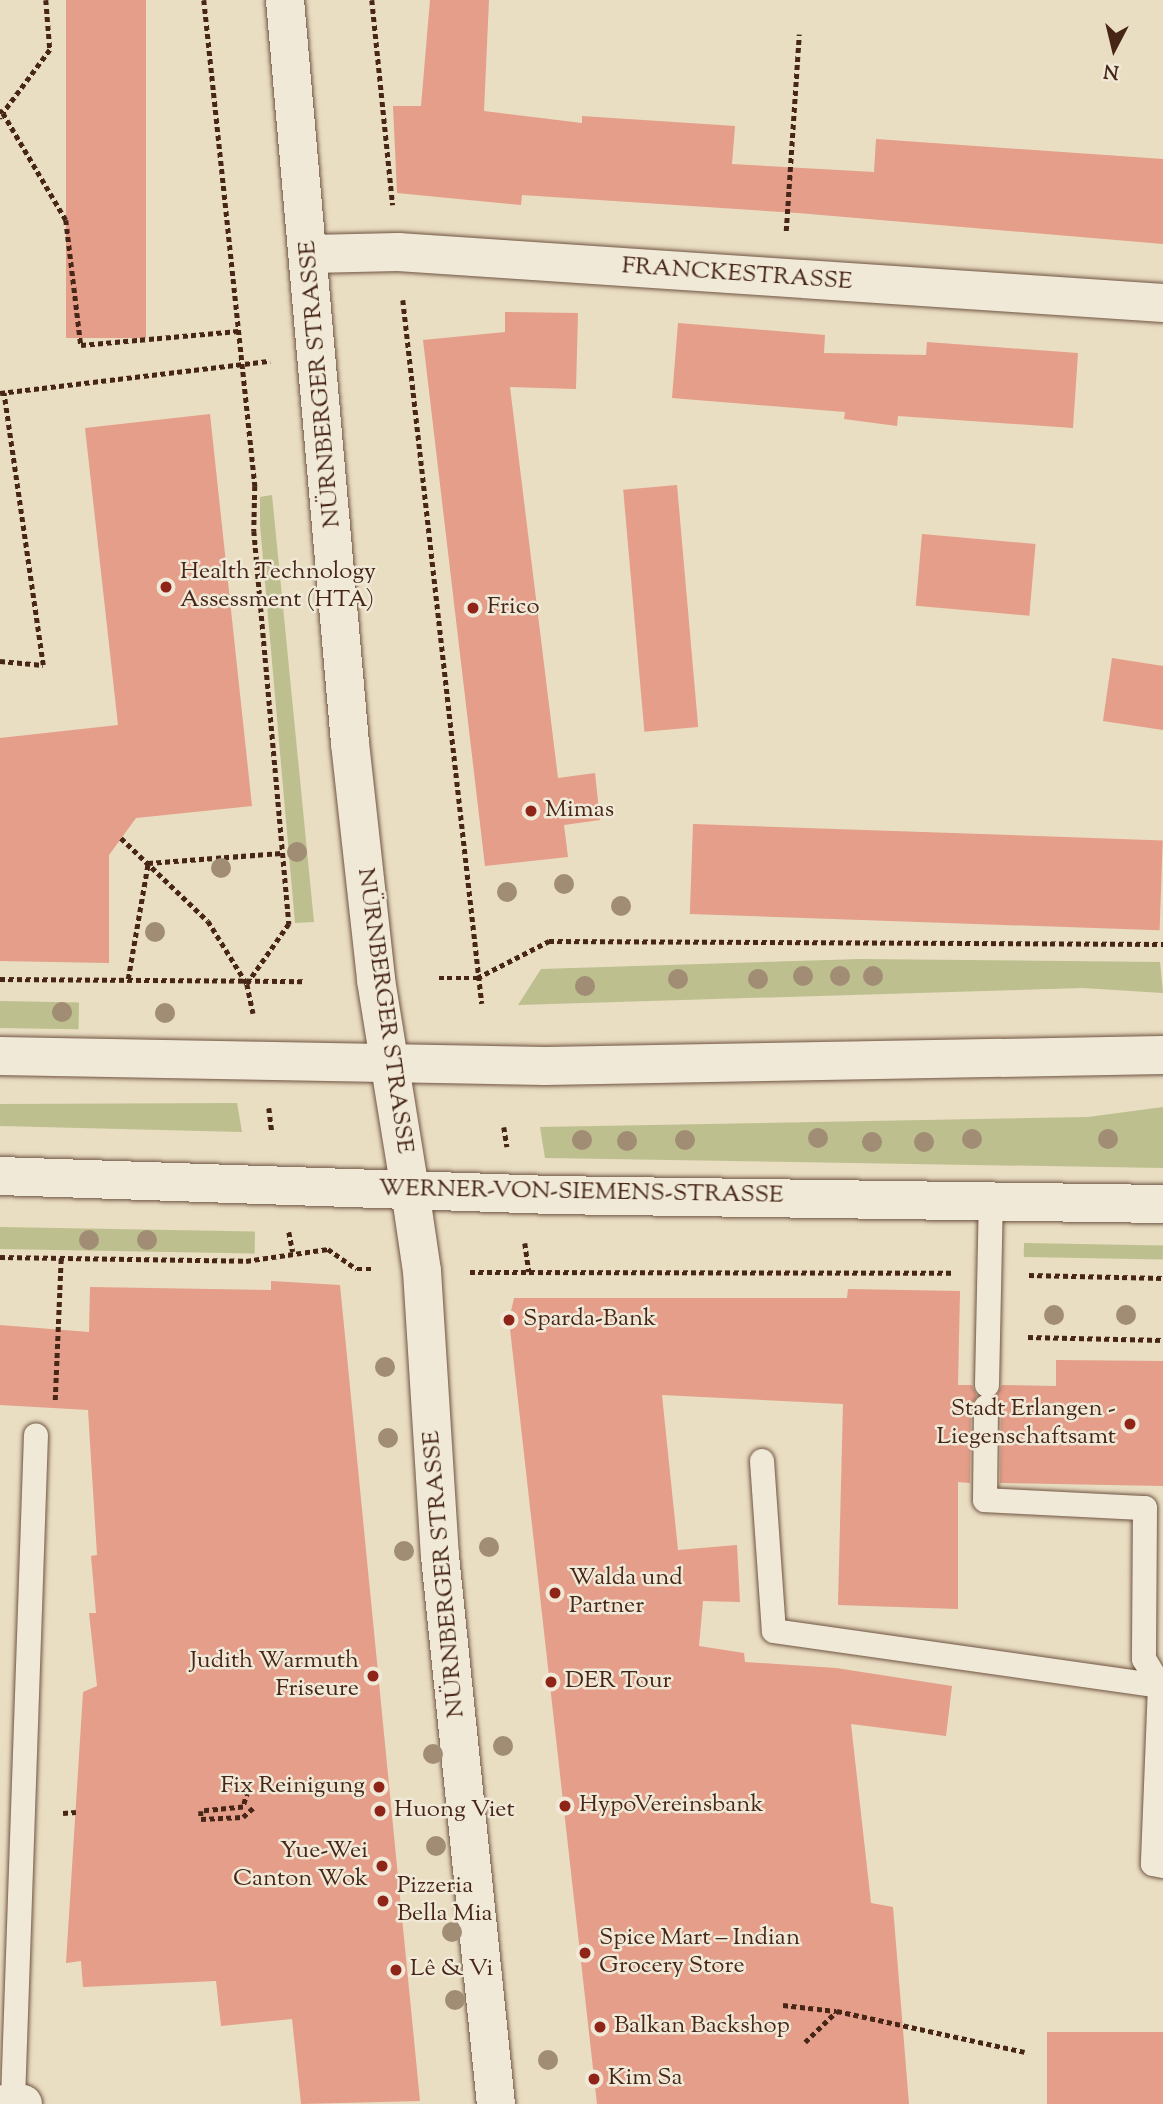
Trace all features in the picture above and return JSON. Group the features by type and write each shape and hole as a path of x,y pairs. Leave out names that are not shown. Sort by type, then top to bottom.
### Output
{"street":[{"name":"NÜRNBERGER STRASSE","path":"285,0 320,355 350,743 390,1064 422,1271 440,1556 496,2104"},
{"name":"FRANCKESTRASSE","path":"311,254 398,252 1163,303"},
{"path":"0,1056 390,1064 1163,1055"},
{"name":"WERNER-VON-SIEMENS-STRASSE","path":"0,1176 410,1190 1163,1204"}],"lane":[{"path":"991,1200 985,1500 1145,1508 1144,1659 1160,1686 1153,1864 1163,1866"},
{"path":"13,2103 36,1435"},
{"path":"762,1461 774,1631 1160,1686"}],"path":[{"path":"0,119 2,111 50,50 46,0"},
{"path":"204,0 242,364 289,924 247,984"},
{"path":"372,0 477,978 482,1004"},
{"path":"786,239 799,34"},
{"path":"2,111 66,220 81,345 238,331"},
{"path":"0,661 43,665 2,393 320,355"},
{"path":"121,838 208,921 247,984 255,1024"},
{"path":"148,863 282,853"},
{"path":"128,979 148,863"},
{"path":"439,978 477,978 549,941 1163,944"},
{"path":"0,979 128,979 247,984 305,981"},
{"path":"268,1104 272,1132"},
{"path":"504,1127 509,1157"},
{"path":"289,1232 293,1252"},
{"path":"525,1242 529,1272"},
{"path":"0,1257 246,1261 328,1249 357,1269 989,1273 1163,1278"},
{"path":"36,1435 55,1399 61,1258"},
{"path":"988,1336 1163,1340"},
{"path":"248,1791 243,1807 201,1811 201,1819 243,1816 254,1807"},
{"path":"783,2005 837,2011 1025,2052"},
{"path":"804,2042 837,2011"}],"green space":[{"path":"272,495 314,922 295,923 260,525 260,497"},
{"path":"860,959 1160,962 1163,993 1083,988 518,1005 541,969"},
{"path":"0,1001 79,1002 79,1029 0,1028"},
{"path":"237,1103 242,1132 0,1126 0,1104"},
{"path":"1163,1107 1163,1168 545,1158 540,1127 1088,1117"},
{"path":"0,1227 255,1231 255,1253 0,1249"},
{"path":"1024,1243 1163,1245 1163,1259 1024,1257"}],"building":[{"path":"66,0 146,0 146,338 66,338"},
{"path":"430,0 489,0 484,111 582,123 582,116 735,126 732,164 874,172 876,139 1163,159 1163,244 798,213 522,195 521,205 397,193 393,106 421,106"},
{"path":"505,312 578,313 576,389 510,387 558,778 595,773 600,820 564,825 568,857 485,866 423,340 505,332"},
{"path":"678,323 825,335 824,353 926,355 927,342 1078,353 1073,428 898,416 897,426 844,419 845,412 672,398"},
{"name":"Health Technology Assessment (HTA)","path":"210,414 252,806 136,818 109,855 109,963 0,961 0,738 118,725 85,428"},
{"path":"677,485 698,727 644,732 623,490"},
{"path":"922,534 1036,544 1029,616 916,606"},
{"path":"1112,658 1163,666 1163,730 1103,721"},
{"path":"693,824 1163,840 1160,930 690,914"},
{"path":"271,1281 340,1285 420,2101 301,2104 292,2019 221,2026 216,1981 83,1987 81,1961 66,1963 83,1692 97,1686 89,1613 96,1613 91,1556 97,1555 88,1410 0,1405 0,1325 89,1332 90,1287 271,1290"},
{"path":"848,1289 960,1291 958,1385 972,1385 977,1396 971,1407 970,1483 958,1482 958,1609 838,1605 843,1404 662,1395 678,1550 737,1545 740,1602 703,1601 699,1646 744,1653 745,1662 836,1668 952,1686 946,1736 851,1724 871,1903 893,1907 909,2104 597,2104 509,1320 514,1298 847,1298"},
{"path":"1056,1360 1163,1361 1163,1486 1000,1483 1001,1407 996,1396 1002,1385 1056,1386"},
{"path":"1047,2032 1163,2032 1163,2104 1047,2104"}],"place":[{"name":"Health Technology Assessment (HTA)","path":"166,587"},
{"name":"Frico","path":"473,608"},
{"name":"Mimas","path":"531,811"},
{"name":"Sparda-Bank","path":"509,1320"},
{"name":"Stadt Erlangen - Liegenschaftsamt","path":"1130,1424"},
{"name":"Walda und Partner","path":"555,1593"},
{"name":"Judith Warmuth Friseure","path":"373,1676"},
{"name":"DER Tour","path":"551,1682"},
{"name":"Fix Reinigung","path":"379,1787"},
{"name":"HypoVereinsbank","path":"565,1806"},
{"name":"Huong Viet","path":"380,1811"},
{"name":"Yue-Wei Canton Wok","path":"382,1866"},
{"name":"Pizzeria Bella Mia","path":"383,1901"},
{"name":"Spice Mart – Indian Grocery Store","path":"585,1953"},
{"name":"Lê & Vi","path":"396,1970"},
{"name":"Balkan Backshop","path":"600,2027"},
{"name":"Kim Sa","path":"594,2079"}]}
